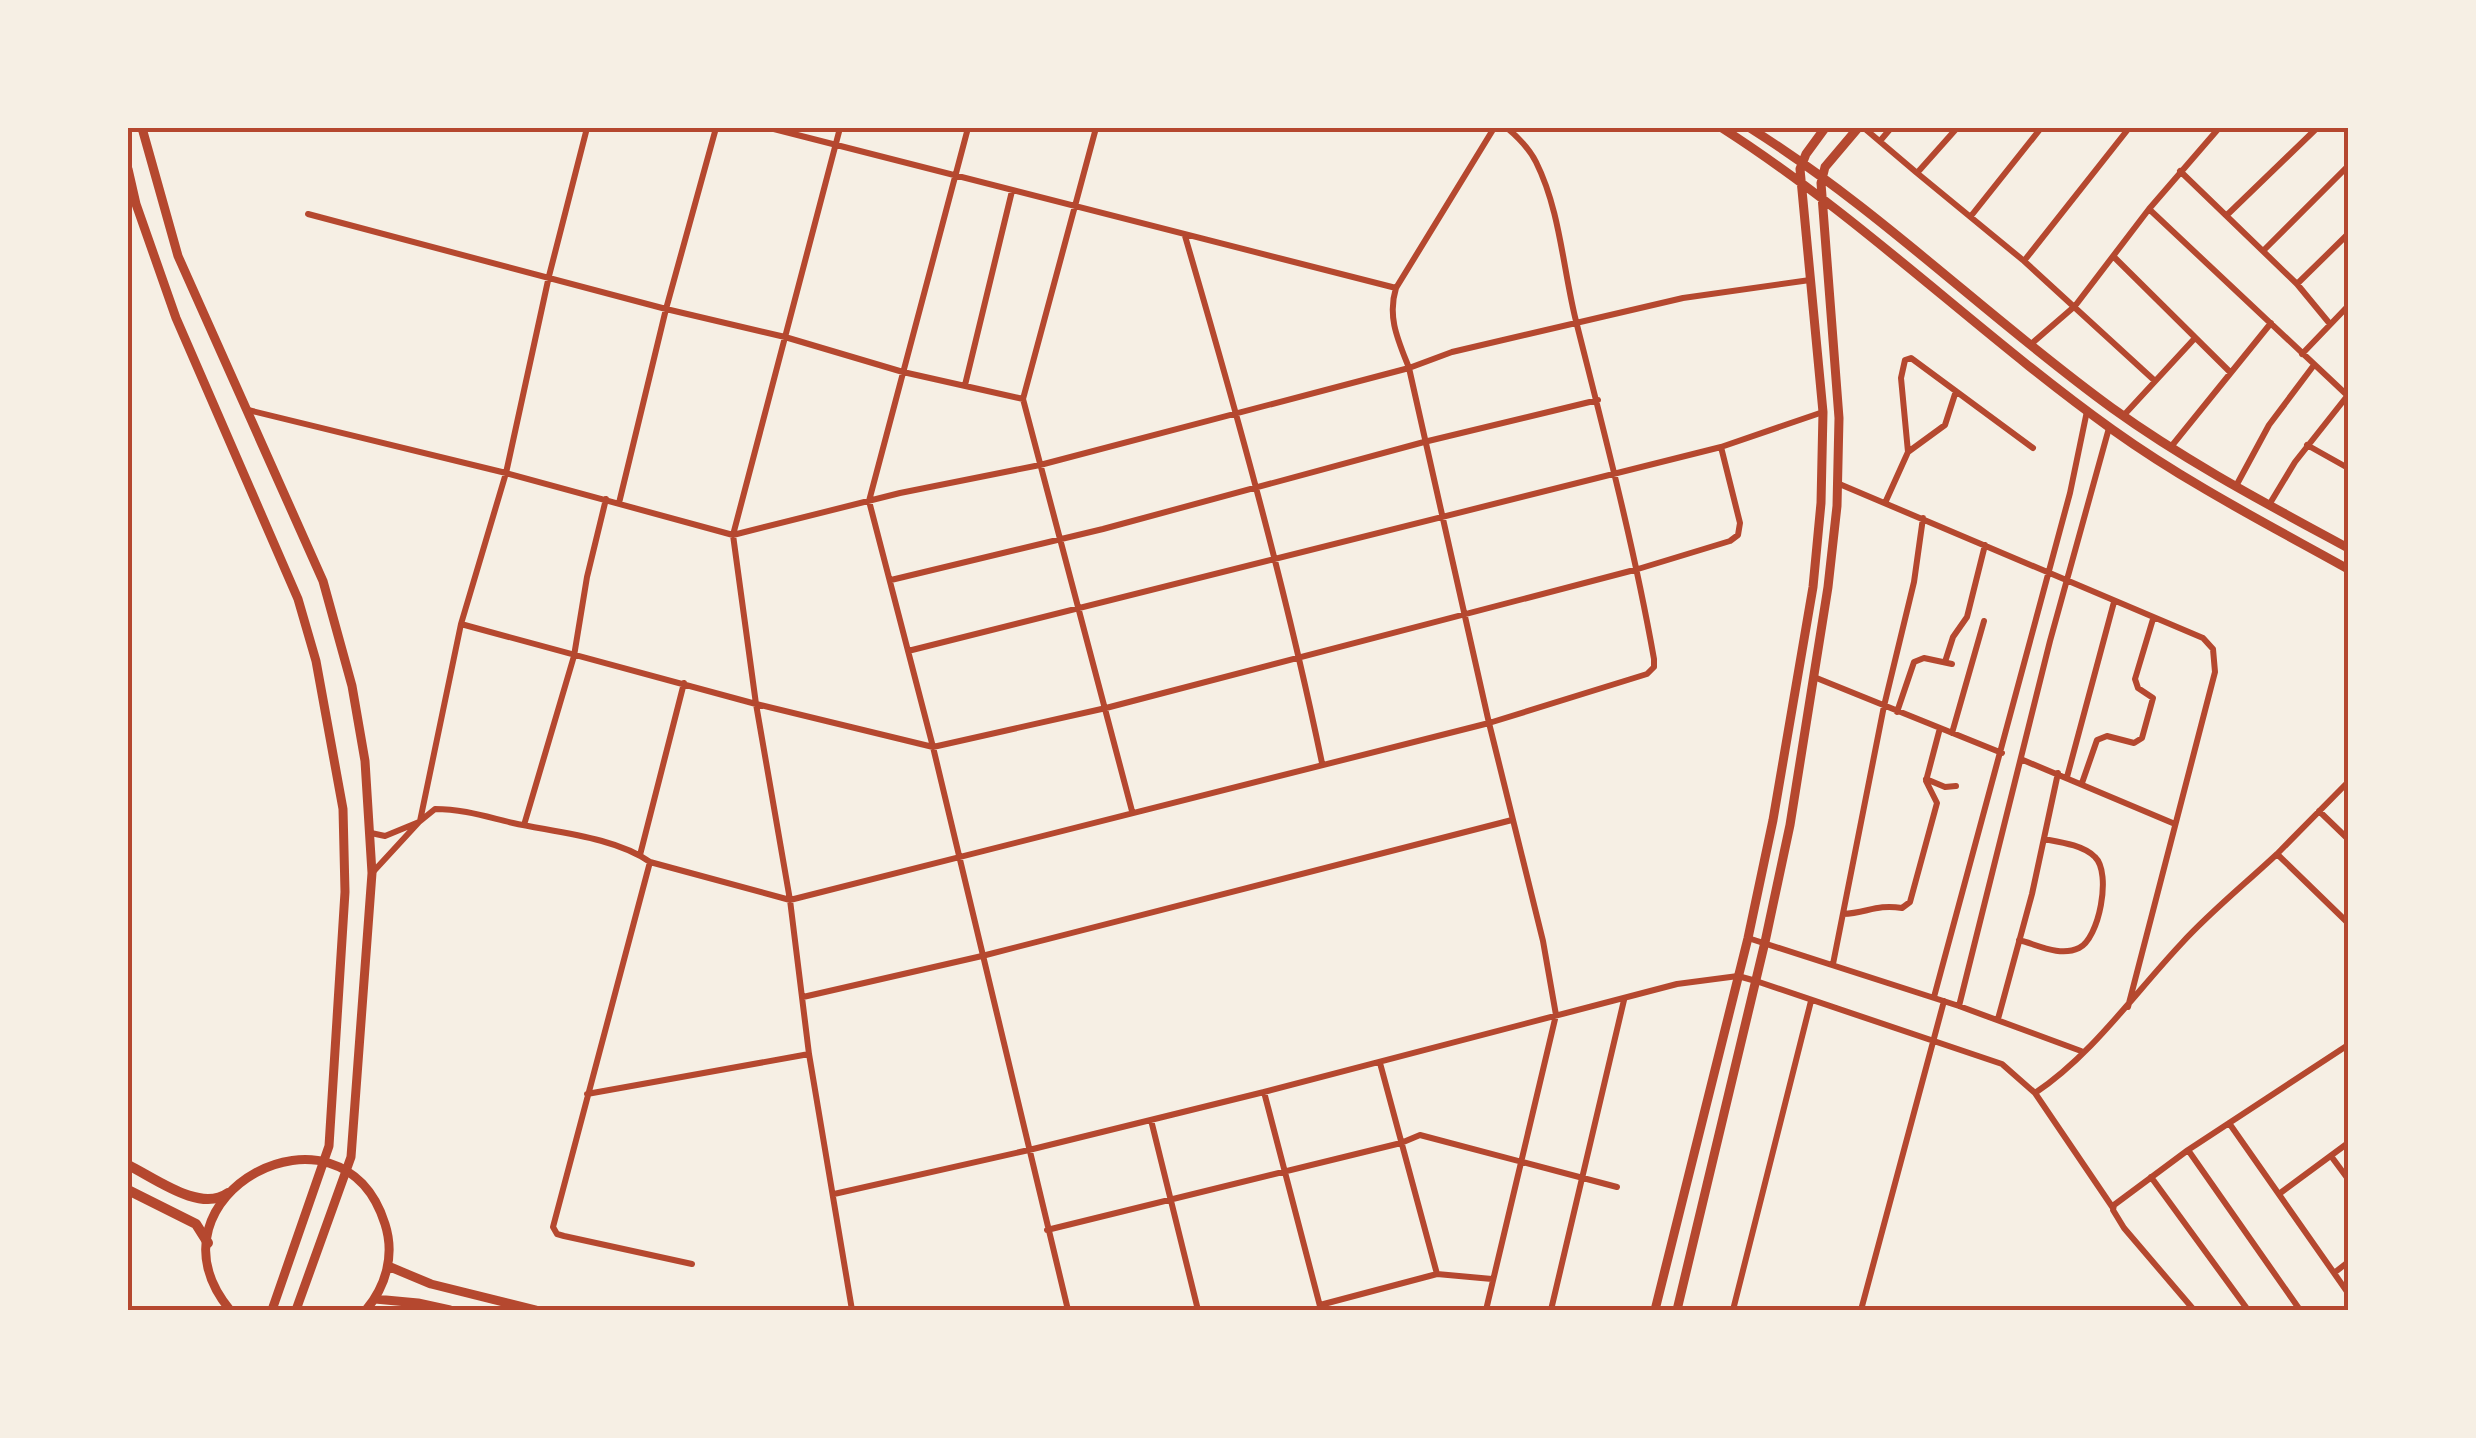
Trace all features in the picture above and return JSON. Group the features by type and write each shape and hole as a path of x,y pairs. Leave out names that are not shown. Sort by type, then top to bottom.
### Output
{"highway":[{"path":"128,1165 197,1198 214,1201 228,1193"},
{"path":"128,1190 196,1224 208,1243"}],"main road":[{"path":"142,128 178,256 323,581 352,686 365,761 372,873 354,1128 346,1173 296,1310"},
{"path":"1722,128 1821,195 2110,428 2172,471 2348,569"},
{"path":"1750,128 1822,175 1932,260 2030,345 2170,448 2235,488 2348,548"},
{"path":"1656,1310 1748,938 1813,587 1822,412 1800,179 1802,160 1825,128"},
{"path":"1677,1310 1766,942 1814,676 1828,586 1839,418 1822,175 1829,161 1861,128"},
{"path":"128,169 136,204 176,318 298,599 331,732 346,850 330,1132 324,1163 272,1310"},
{"path":"230,1310 215,1288 208,1266 214,1216 228,1193 255,1171 272,1164 306,1160 346,1173 382,1213 387,1230 388,1266 375,1299 366,1310"},
{"path":"388,1266 431,1284 536,1310"},
{"path":"375,1299 450,1310"}],"street":[{"path":"420,822 461,624 506,473 549,276 588,128"},
{"path":"619,503 716,128"},
{"path":"770,128 1396,288"},
{"path":"840,128 733,535 756,704 790,900 809,1054 853,1310"},
{"path":"968,128 869,501 933,746 1068,1310"},
{"path":"1096,128 1023,398 1132,811"},
{"path":"1486,1310 1556,1015 1466,612 1391,306 1396,288 1494,128"},
{"path":"372,873 435,809 447,809 579,836 640,855 650,862 790,900 1489,723 1651,670 1654,659 1638,569 1576,323 1551,204 1538,165 1526,144 1508,128"},
{"path":"1861,128 2024,260 2155,381"},
{"path":"1880,141 1891,128"},
{"path":"1917,173 1957,128"},
{"path":"1971,216 2041,128"},
{"path":"2024,260 2129,128"},
{"path":"2030,345 2075,306 2149,209 2219,128"},
{"path":"2228,214 2317,128"},
{"path":"2264,250 2348,166"},
{"path":"2180,171 2264,250 2330,324"},
{"path":"965,386 1012,191"},
{"path":"2149,209 2348,395 2308,445 2269,505"},
{"path":"308,214 666,310 785,336 903,372 1023,398"},
{"path":"1184,234 1275,560 1322,763"},
{"path":"2297,284 2348,234"},
{"path":"2114,257 2230,372"},
{"path":"248,410 506,473 733,535 1040,464 1408,368 1452,352 1683,298 1810,280"},
{"path":"2302,354 2348,306"},
{"path":"2170,448 2270,323"},
{"path":"2124,415 2194,338"},
{"path":"1885,503 1908,452 1901,378 1905,360 1918,360 2033,448"},
{"path":"2235,488 2268,425 2314,365"},
{"path":"1908,452 1940,432 1956,390"},
{"path":"890,580 1598,400"},
{"path":"1934,998 2070,494 2087,410"},
{"path":"908,651 1721,447 1822,412"},
{"path":"1959,1006 2050,641 2110,428"},
{"path":"2308,445 2348,468"},
{"path":"461,624 756,704 933,746 1106,708 1638,569 1738,535 1740,522 1721,447"},
{"path":"1837,483 2202,638 2216,657 2128,1007"},
{"path":"524,825 574,656 587,576 606,500"},
{"path":"1833,964 1884,706 1912,592 1923,518"},
{"path":"1897,712 1914,662 1924,658 1948,663 1953,637 1968,618 1985,545"},
{"path":"1998,1019 2044,839 2114,602"},
{"path":"2082,784 2097,740 2107,736 2136,743 2142,738 2153,698 2138,688 2135,679 2153,619"},
{"path":"1952,733 1984,621"},
{"path":"1814,676 2002,753"},
{"path":"640,855 684,683"},
{"path":"1843,914 1864,912 1880,904 1902,908 1910,902 1937,803 1926,778 1940,728"},
{"path":"2022,760 2176,824"},
{"path":"1926,778 1946,787 1956,786"},
{"path":"2035,1093 2058,1077 2128,1007 2182,943 2348,782"},
{"path":"2320,811 2348,839"},
{"path":"803,997 982,956 1512,820"},
{"path":"372,833 385,836 420,822"},
{"path":"2019,940 2062,952 2083,947 2090,939 2104,890 2103,870 2095,856 2044,839"},
{"path":"2276,854 2348,923"},
{"path":"650,862 553,1227 564,1236 692,1264"},
{"path":"1748,938 1998,1019 2081,1051"},
{"path":"834,1194 1264,1092 1677,984 1738,976 2002,1064 2035,1093 2124,1228 2194,1310"},
{"path":"1551,1310 1624,999"},
{"path":"1733,1310 1812,1001"},
{"path":"1861,1310 1944,1001"},
{"path":"2113,1208 2188,1150 2348,1045"},
{"path":"587,1094 809,1054"},
{"path":"1380,1063 1437,1274"},
{"path":"1264,1092 1321,1308 1437,1274 1492,1279"},
{"path":"1151,1120 1198,1310"},
{"path":"2229,1122 2348,1292"},
{"path":"1047,1230 1401,1143 1410,1136 1430,1135 1617,1186"},
{"path":"2278,1194 2348,1143"},
{"path":"2188,1150 2300,1310"},
{"path":"2331,1156 2348,1178"},
{"path":"2151,1177 2248,1310"},
{"path":"2334,1273 2348,1262"}]}
